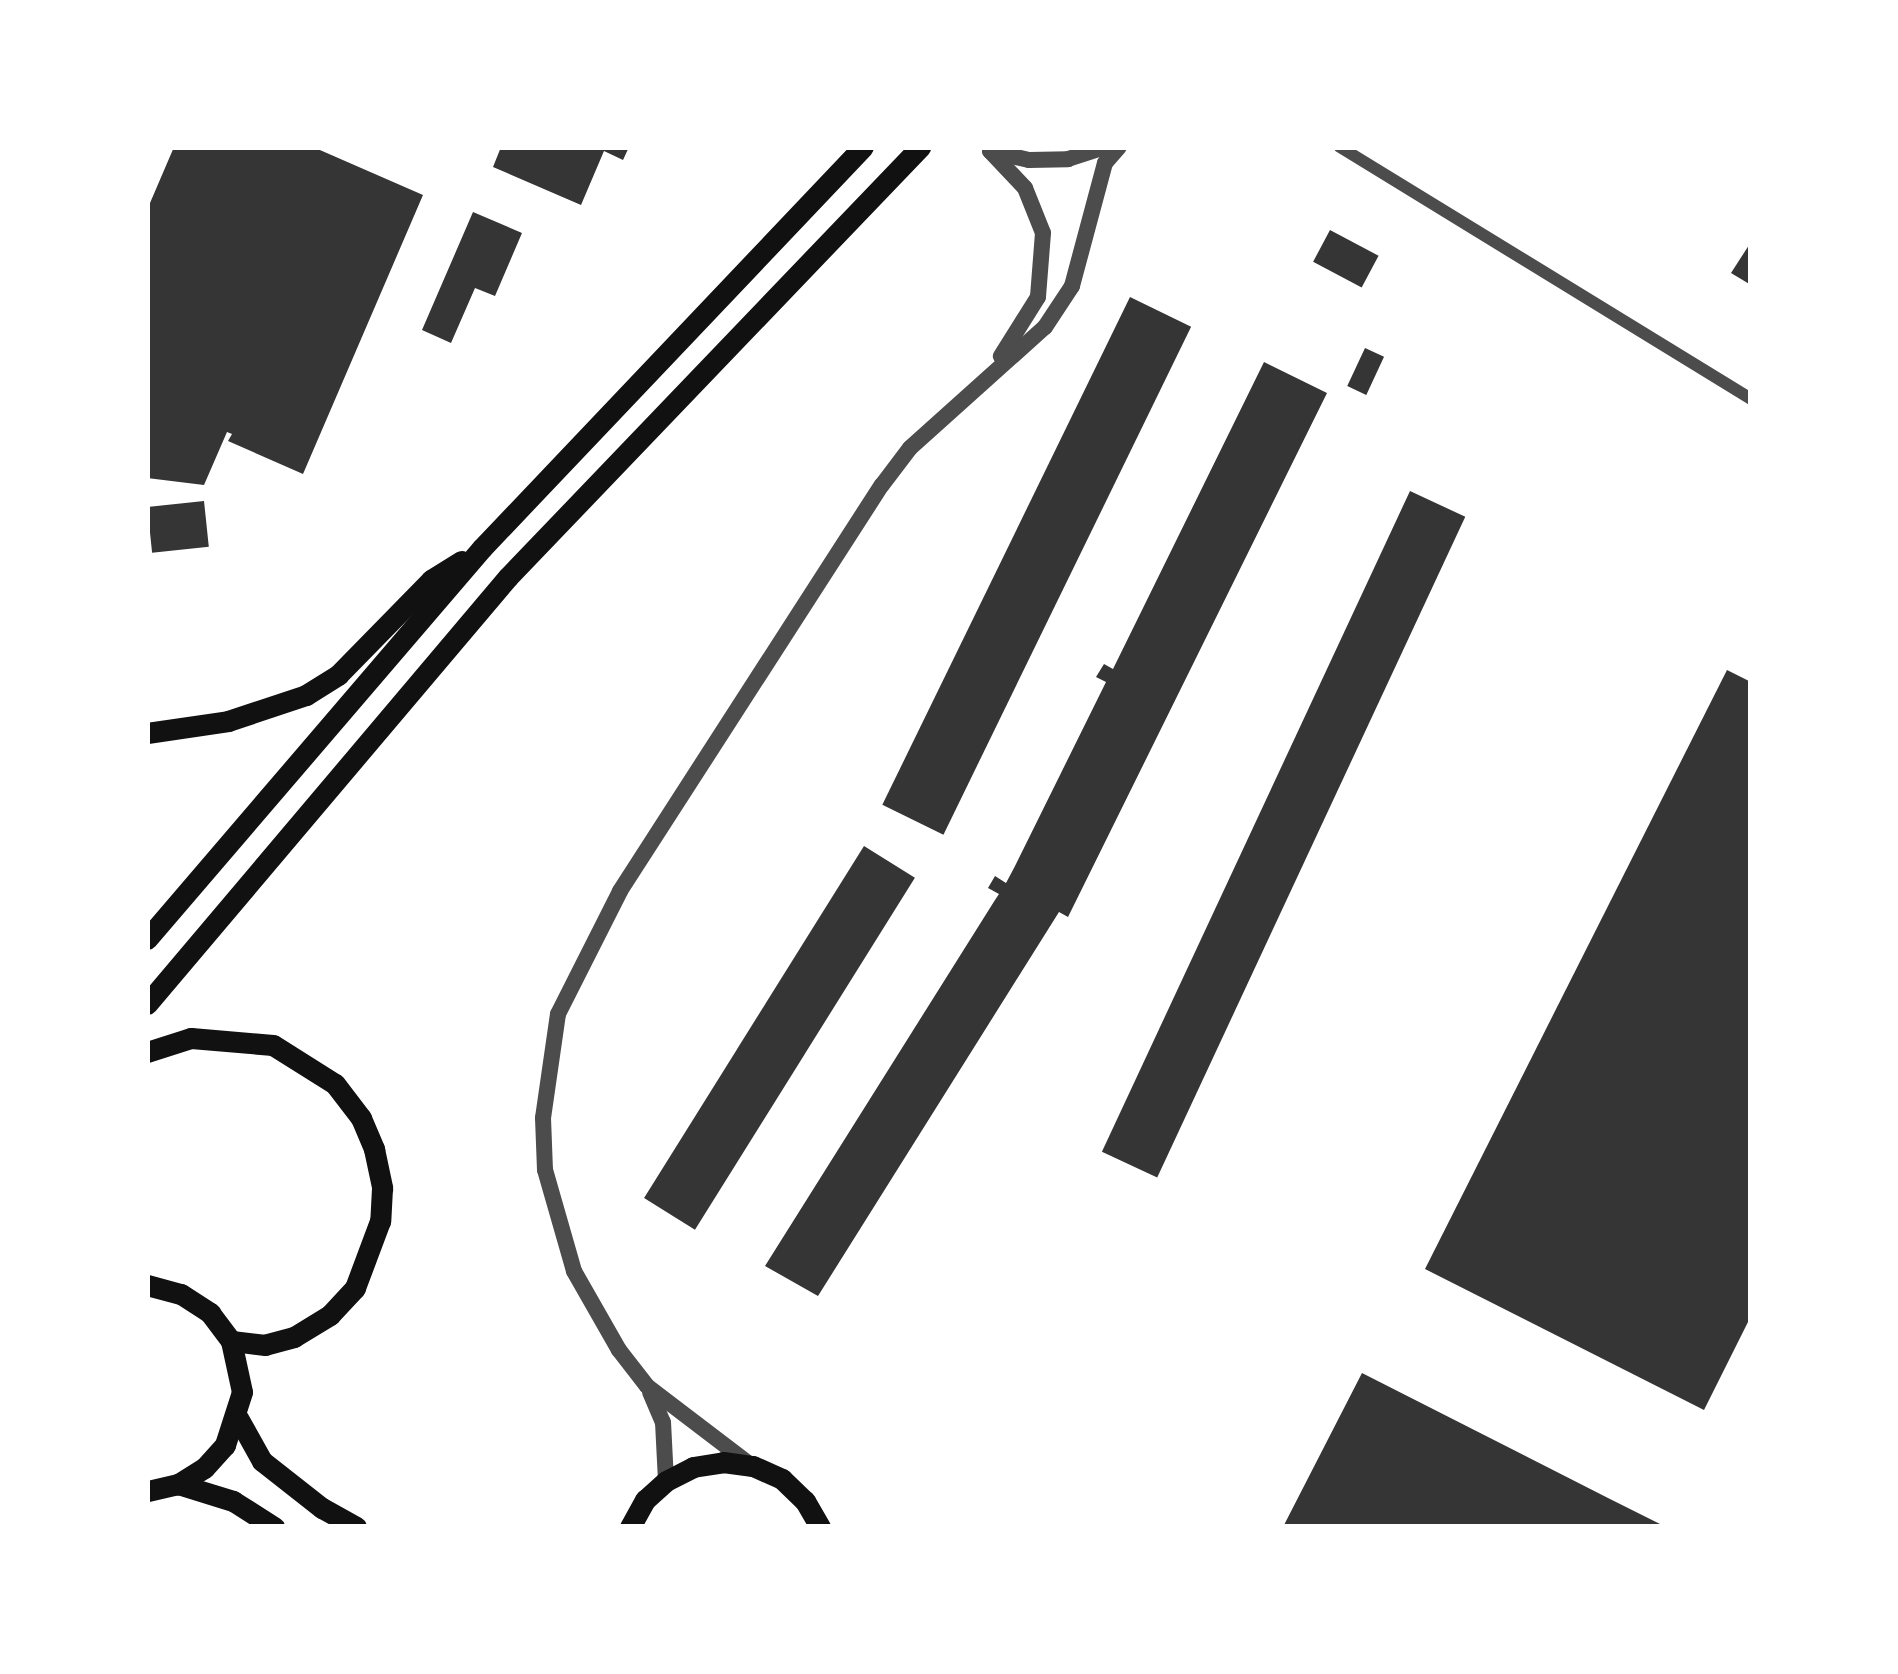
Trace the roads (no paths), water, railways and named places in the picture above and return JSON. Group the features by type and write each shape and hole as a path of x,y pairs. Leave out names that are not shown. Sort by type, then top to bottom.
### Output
{"main road":[{"path":"147,939 482,548 863,147"},
{"path":"147,1004 508,577 915,153"},
{"path":"147,733 228,721 306,695 338,675 431,580 482,548"},
{"path":"147,1052 190,1038 273,1045 335,1084 361,1118 374,1149 382,1188 380,1221 355,1288 330,1315 294,1336 266,1345 231,1341"},
{"path":"147,1285 195,1303 231,1341 242,1392 238,1418 224,1445 204,1468 178,1484 147,1491"},
{"path":"238,1418 262,1461 322,1508 356,1527"},
{"path":"629,1526 666,1481 708,1465 753,1466 794,1490 820,1527"},
{"path":"178,1484 233,1501 274,1527"}],"street":[{"path":"987,149 1029,160 1068,159 1106,147"},
{"path":"666,1481 663,1422 647,1386 595,1312 557,1225 545,1170 543,1118 558,1014 620,891 881,485 910,448 1045,327 1072,286 1106,163 1119,147"},
{"path":"1340,147 1751,399"},
{"path":"987,149 1025,188 1036,211 1044,268 1038,297 991,371"},
{"path":"647,1386 753,1466"}]}
